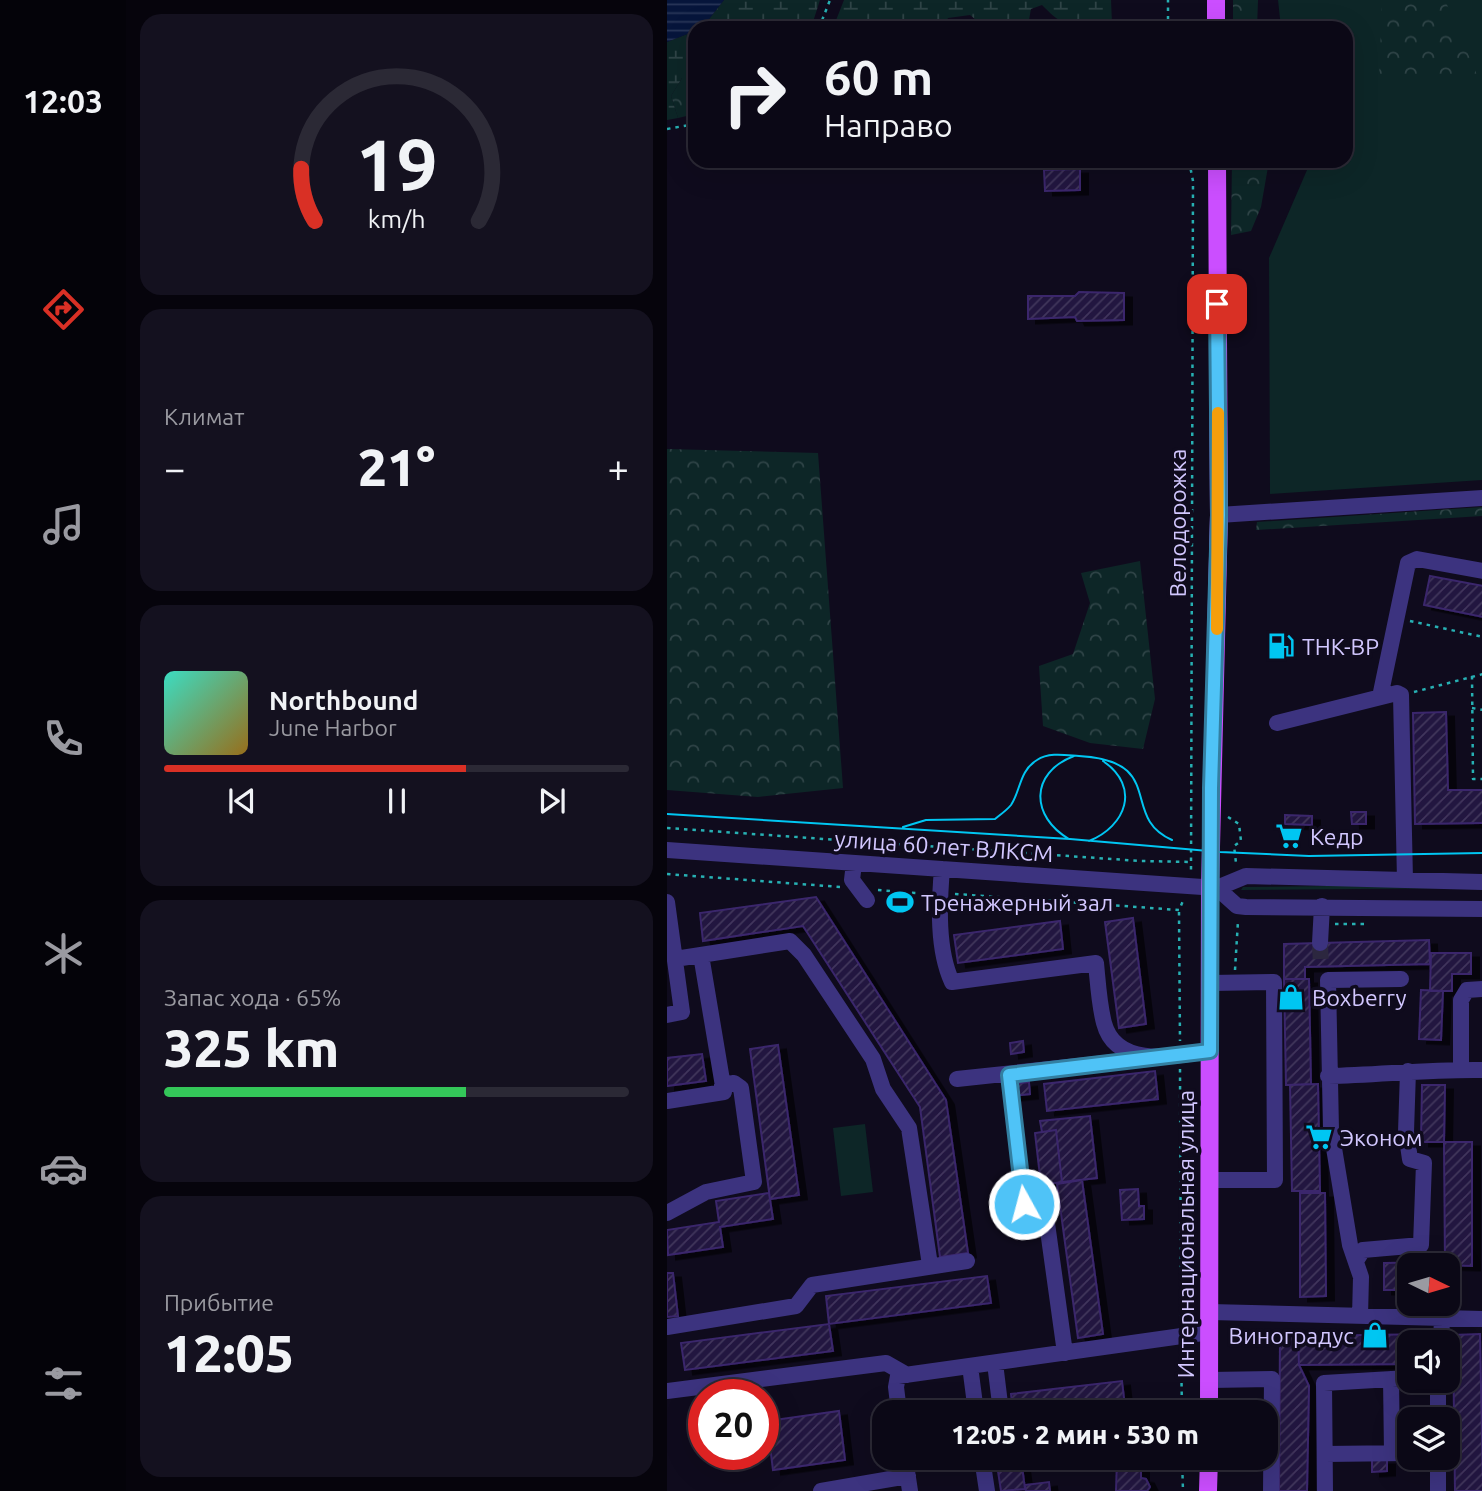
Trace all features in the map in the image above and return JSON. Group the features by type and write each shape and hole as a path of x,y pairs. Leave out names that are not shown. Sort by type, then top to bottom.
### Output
{"main road":[{"path":"1216,0 1216,21"},
{"name":"Интернациональная улица","path":"1209,1400 1210,983 1219,515 1217,168"},
{"path":"1208,1491 1209,1470"}],"street":[{"path":"1219,515 1482,498"},
{"path":"1380,697 1408,563 1412,560 1482,571"},
{"path":"1277,723 1397,693 1401,695 1405,880"},
{"name":"улица 60 лет ВЛКСМ","path":"667,850 1213,888 1246,876 1482,882"},
{"path":"854,863 852,880 867,900"},
{"path":"942,869 940,894 945,968 952,982 1096,963 1104,1026 1127,1051 1153,1058"},
{"name":"улица 60 лет ВЛКСМ","path":"1213,888 1237,906 1482,909"},
{"path":"667,902 682,1012 667,1015"},
{"path":"1320,943 1322,906"},
{"path":"675,958 790,941 804,954 873,1059 883,1089 909,1128 929,1265"},
{"path":"667,1101 724,1092 700,955"},
{"path":"1360,1316 1361,1278 1336,1168 1328,1076 1324,974 1401,979"},
{"path":"1209,1180 1275,1180 1274,982 1210,983"},
{"path":"1461,1070 1461,1000 1467,990 1482,989"},
{"path":"957,1079 1210,1051"},
{"path":"1328,1076 1482,1070"},
{"path":"1356,1261 1363,1250 1421,1245 1424,1163 1410,1159 1406,1144 1408,1071"},
{"path":"1009,1075 1024,1204 1046,1216 1065,1353"},
{"path":"667,1213 706,1192 754,1182 741,1088 734,1083 722,1085"},
{"path":"667,1327 796,1306 812,1285 967,1261"},
{"path":"1209,1312 1482,1319"},
{"path":"1442,1318 1442,1330"},
{"path":"898,1400 898,1377 907,1375 1210,1332"},
{"path":"667,1391 886,1363 907,1375"},
{"path":"995,1363 1000,1400"},
{"path":"970,1367 974,1400"},
{"path":"1210,1380 1272,1379 1271,1491"},
{"path":"1391,1379 1392,1453"},
{"path":"1325,1491 1324,1383 1397,1379"},
{"path":"1325,1454 1397,1453"},
{"path":"984,1470 987,1491"},
{"path":"1438,1470 1438,1491"},
{"path":"821,1491 909,1484"}],"path":[{"path":"822,21 830,0"},
{"path":"1168,0 1168,21"},
{"path":"667,129 688,125"},
{"name":"Велодорожка","path":"1190,168 1193,181 1190,886"},
{"path":"1396,618 1482,637"},
{"path":"1401,695 1482,674"},
{"path":"1472,676 1473,779 1482,779"},
{"path":"1472,708 1482,710"},
{"path":"667,828 1140,861 1191,862"},
{"path":"1179,910 1182,1400"},
{"path":"1182,1470 1183,1491"}],"green space":[{"path":"724,0 820,0 813,21 708,21"},
{"path":"844,0 1111,0 1112,21 1061,21 1042,5 1031,9 1029,21 977,21 970,15 948,18 946,21 836,21"},
{"path":"1233,0 1258,0 1257,21 1233,21"},
{"path":"1278,0 1482,0 1482,480 1270,494 1269,258 1307,168 1353,168 1353,21 1280,21"},
{"path":"1382,0 1445,0 1477,75 1379,81"},
{"path":"688,34 688,78 682,78 671,96 678,118 667,120 667,42"},
{"path":"682,78 688,78 688,116 678,118 671,96"},
{"path":"1232,168 1268,168 1261,207 1251,231 1231,235"},
{"path":"667,449 818,453 843,788 758,797 667,790"},
{"path":"1482,507 1482,516 1256,530 1257,522"},
{"path":"1140,561 1155,699 1143,749 1090,743 1043,726 1039,666 1073,654 1090,603 1081,573"},
{"path":"1483,884 1482,888 1241,890 1243,887"},
{"path":"865,1124 873,1192 841,1196 833,1128"}],"water":[{"path":"667,0 724,0 708,21 688,21 688,34 667,42"}],"building":[{"path":"1080,169 1080,190 1045,191 1044,170"},
{"path":"1079,292 1124,293 1124,320 1077,321 1075,317 1028,319 1028,296 1075,296"},
{"path":"1430,576 1483,586 1483,617 1424,605"},
{"path":"1446,712 1448,790 1483,790 1483,823 1415,824 1413,713"},
{"path":"1351,812 1366,812 1366,824 1352,824"},
{"path":"1285,815 1312,816 1312,825 1285,824"},
{"path":"816,897 946,1100 968,1253 940,1257 920,1107 803,926 703,941 700,913"},
{"path":"1133,918 1146,1024 1119,1028 1105,922"},
{"path":"1060,921 1063,949 958,963 954,935"},
{"path":"1429,940 1430,964 1305,967 1305,979 1284,979 1284,944"},
{"path":"1431,953 1471,953 1471,974 1452,974 1452,991 1430,991"},
{"path":"1284,979 1309,979 1311,1084 1286,1085"},
{"path":"1421,990 1443,991 1441,1040 1419,1039"},
{"path":"1023,1041 1024,1052 1011,1054 1010,1043"},
{"path":"778,1045 799,1195 770,1199 750,1049"},
{"path":"702,1054 706,1081 667,1086 667,1058"},
{"path":"1155,1071 1158,1099 1047,1111 1044,1084"},
{"path":"1029,1082 1030,1094 1013,1096 1012,1084"},
{"path":"1318,1084 1320,1191 1292,1191 1290,1085"},
{"path":"1422,1085 1445,1085 1444,1142 1421,1142"},
{"path":"1090,1116 1097,1178 1062,1182 1056,1130 1042,1132 1040,1121"},
{"path":"1056,1130 1062,1182 1041,1185 1035,1133"},
{"path":"1444,1142 1472,1142 1472,1266 1460,1266 1460,1253 1445,1253"},
{"path":"1082,1180 1103,1334 1078,1338 1057,1184"},
{"path":"1138,1189 1139,1206 1144,1206 1144,1219 1122,1220 1120,1190"},
{"path":"769,1193 773,1219 720,1227 723,1247 668,1255 667,1230 719,1222 716,1201"},
{"path":"1300,1193 1325,1193 1326,1296 1300,1297"},
{"path":"1384,1263 1397,1263 1397,1290 1384,1290"},
{"path":"667,1273 673,1273 678,1316 667,1317"},
{"path":"987,1276 991,1303 829,1324 826,1296"},
{"path":"829,1324 833,1351 685,1370 681,1343"},
{"path":"1480,1334 1483,1491 1455,1491 1455,1470 1460,1470 1460,1407 1454,1407 1454,1393 1460,1393 1460,1335"},
{"path":"1397,1335 1397,1364 1299,1365 1298,1336"},
{"path":"1280,1336 1298,1336 1299,1365 1309,1386 1307,1491 1279,1491"},
{"path":"1122,1381 1124,1400 1012,1400 1011,1394"},
{"path":"839,1411 845,1460 779,1469 779,1419"},
{"path":"1372,1460 1387,1460 1387,1471 1372,1472"},
{"path":"998,1470 1023,1470 1025,1489 1001,1491"},
{"path":"1117,1470 1141,1470 1141,1478 1146,1479 1150,1487 1147,1491 1116,1491"},
{"path":"1049,1482 1050,1491 1026,1491 1025,1485"}],"tunnel":[{"path":"1320,943 1321,967"}],"tram line":[{"path":"903,827 926,820 995,819 1011,805 1023,775 1031,764 1047,756 1063,755 1106,760 1124,768 1134,779 1148,818 1156,830 1172,840"},
{"path":"1069,839 1047,819 1040,796 1049,773 1074,756"},
{"path":"1089,841 1112,826 1124,805 1122,782 1115,771 1103,761"},
{"path":"667,814 1070,839 1220,852 1309,856 1483,853"}],"slow traffic":[{"path":"1217,629 1218,413"}],"place":[{"name":"ТНК-ВР","path":"1281,646"},
{"name":"Кедр","path":"1289,836"},
{"name":"Тренажерный зал","path":"900,902"},
{"name":"Boxberry","path":"1291,997"},
{"name":"Эконом","path":"1319,1137"},
{"name":"Виноградус","path":"1375,1335"}],"route":[{"path":"1024,1204 1009,1075 1210,1051 1209,888 1219,515 1217,304"}]}
